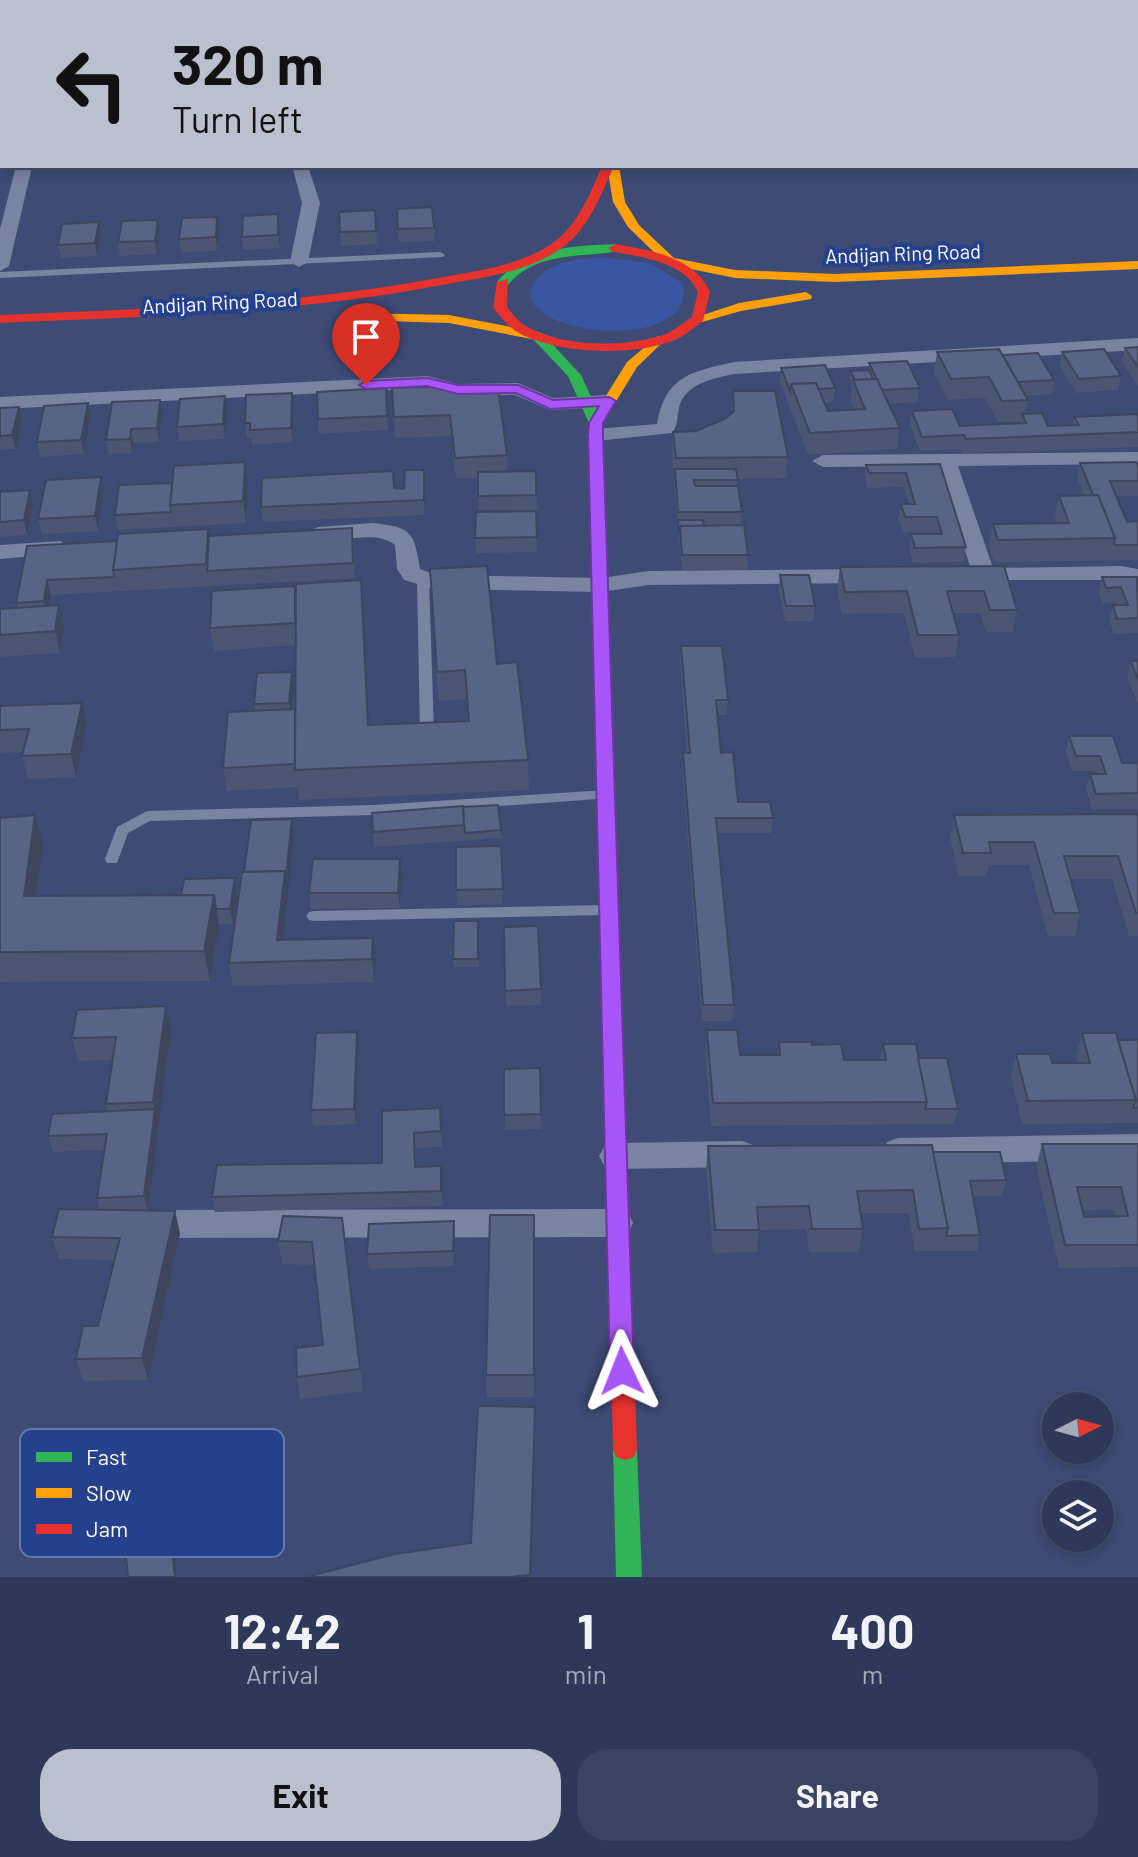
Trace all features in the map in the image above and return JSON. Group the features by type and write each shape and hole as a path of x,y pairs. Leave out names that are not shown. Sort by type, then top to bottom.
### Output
{"main road":[{"path":"599,402 571,368 537,336 513,323 500,307 499,290 510,274 562,243 589,207 609,168"},
{"path":"610,168 619,202 634,227 670,261 691,273 703,288 705,304 695,320"},
{"name":"Andijan Ring Road","path":"0,319 250,306 365,294 440,283 556,253 600,248 644,253 735,274 788,277 905,276 1138,265"},
{"name":"Andijan Ring Road","path":"0,335 328,318 449,319 565,344 629,346 658,340 695,320 739,307 846,292 1138,278"},
{"path":"629,1577 596,429 599,402 658,340"}],"street":[{"path":"0,266 5,222 23,168"},
{"path":"299,262 311,203 301,168"},
{"path":"596,429 665,429 671,402 686,384 708,374 734,368 1138,344"},
{"path":"0,403 427,382 458,390 518,389 550,404 599,402"},
{"path":"823,461 1138,458"},
{"path":"945,460 984,575"},
{"path":"293,535 389,532 405,544 407,569 423,580 601,585 649,578 904,576"},
{"path":"0,552 77,547"},
{"path":"952,575 1121,573 1138,576"},
{"path":"869,1152 1138,1147"},
{"path":"615,1156 774,1153"},
{"path":"108,1224 617,1223"}],"lane":[{"path":"0,275 440,255"},
{"path":"423,580 427,733"},
{"path":"112,859 122,830 147,816 374,810 607,795"},
{"path":"314,916 610,910"}],"shaded area":[{"path":"600,257 650,263 682,283 680,306 663,321 636,329 604,330 573,326 547,316 532,301 534,283 546,270 563,263"}],"building":[{"path":"432,207 434,228 398,229 397,209"},
{"path":"375,210 376,231 340,232 339,212"},
{"path":"278,214 278,235 242,237 243,216"},
{"path":"217,217 216,237 179,239 182,218"},
{"path":"158,220 155,241 118,242 122,221"},
{"path":"99,222 95,243 58,245 62,224"},
{"path":"1138,347 1138,367 1125,348"},
{"path":"999,349 1028,400 1002,401 989,377 951,379 937,352"},
{"path":"1104,349 1121,376 1079,379 1062,352"},
{"path":"1038,353 1054,380 1018,382 1003,355"},
{"path":"907,361 920,388 882,390 869,363"},
{"path":"825,365 835,388 819,389 816,383 791,384 790,391 781,368"},
{"path":"869,370 873,379 855,380 850,371"},
{"path":"877,379 900,428 810,433 791,384 816,383 828,411 865,409 853,380"},
{"path":"479,385 499,394 507,455 455,458 450,415 394,417 392,388"},
{"path":"386,388 387,416 318,419 317,392"},
{"path":"733,391 775,391 788,457 676,458 673,432 696,431 725,419 734,411"},
{"path":"292,393 291,428 250,430 250,423 245,423 246,395"},
{"path":"225,396 223,424 177,427 180,399"},
{"path":"160,400 157,428 131,429 130,439 106,440 112,402"},
{"path":"88,403 81,440 37,442 44,406"},
{"path":"19,407 12,435 0,436 0,408"},
{"path":"952,409 960,426 1026,423 1022,414 1042,413 1048,426 1079,425 1074,417 1138,414 1138,432 966,439 964,435 922,437 912,411"},
{"path":"245,462 243,501 170,505 174,466"},
{"path":"1136,462 1138,481 1110,481 1127,522 1138,521 1138,545 1114,545 1115,538 1098,495 1093,495 1080,463"},
{"path":"940,464 966,547 915,548 911,534 942,534 937,517 905,517 901,504 915,504 906,473 869,473 866,465"},
{"path":"675,469 736,469 738,480 694,480 695,486 738,486 742,512 678,512"},
{"path":"405,470 424,470 424,500 261,507 262,478 393,471 394,488 404,489"},
{"path":"536,471 536,495 478,496 478,472"},
{"path":"101,477 95,516 38,519 46,480"},
{"path":"172,483 171,512 115,515 119,485"},
{"path":"30,490 24,520 0,522 0,492"},
{"path":"1098,495 1115,538 998,540 993,524 1069,523 1059,496"},
{"path":"536,511 537,537 475,538 476,512"},
{"path":"678,520 703,520 704,526 680,526 679,533"},
{"path":"744,525 748,555 682,555 680,526"},
{"path":"352,528 353,563 207,571 209,536"},
{"path":"208,529 206,564 113,570 118,534"},
{"path":"117,541 114,577 47,580 44,601 16,603 27,546"},
{"path":"487,566 497,664 517,662 528,760 295,770 296,584 361,580 368,725 469,721 465,670 437,672 430,569"},
{"path":"1004,566 1017,610 990,610 984,591 947,591 959,635 918,635 907,591 845,592 840,567"},
{"path":"780,575 809,575 815,606 786,606"},
{"path":"1102,577 1137,577 1138,618 1117,619 1113,605 1128,605 1121,587 1106,588"},
{"path":"295,586 295,623 210,628 212,591"},
{"path":"59,605 55,631 0,635 0,609"},
{"path":"681,646 722,646 728,700 716,700 721,753 733,752 738,802 770,802 773,818 716,818 734,1005 703,1005 683,753 690,753"},
{"path":"1131,661 1138,661 1138,680"},
{"path":"292,672 289,703 254,704 257,673"},
{"path":"82,703 71,754 22,756 29,729 0,730 0,706"},
{"path":"295,709 295,764 223,768 228,712"},
{"path":"1069,736 1113,736 1122,763 1138,763 1138,793 1096,794 1090,774 1106,774 1100,756 1076,756"},
{"path":"498,805 501,830 465,833 463,807"},
{"path":"463,806 464,825 373,832 372,813"},
{"path":"1138,814 1138,913 1118,856 1064,856 1080,913 1054,913 1034,842 989,842 991,853 963,853 954,815"},
{"path":"35,815 24,896 214,895 204,951 0,952 0,818"},
{"path":"292,819 286,878 285,871 244,872 251,820"},
{"path":"501,846 503,889 456,890 456,847"},
{"path":"313,859 400,859 398,893 309,893"},
{"path":"285,871 277,940 373,938 372,959 229,963 242,872"},
{"path":"235,878 230,909 216,909 214,895 181,895 184,879"},
{"path":"454,921 478,921 478,959 453,959"},
{"path":"538,926 541,989 505,991 504,927"},
{"path":"166,1006 153,1102 106,1104 116,1037 72,1038 77,1010"},
{"path":"707,1030 737,1030 740,1055 780,1055 779,1042 812,1042 812,1045 841,1044 844,1060 886,1060 883,1044 916,1044 927,1102 713,1103"},
{"path":"357,1032 354,1109 311,1110 316,1033"},
{"path":"1082,1033 1116,1033 1136,1100 1028,1101 1016,1054 1050,1054 1052,1063 1090,1063"},
{"path":"1118,1040 1138,1040 1138,1108 1133,1108 1136,1100"},
{"path":"918,1058 947,1058 958,1109 925,1109 927,1102"},
{"path":"540,1068 541,1114 504,1115 504,1069"},
{"path":"440,1108 441,1131 414,1133 415,1167 441,1166 441,1191 212,1197 217,1165 382,1163 382,1111"},
{"path":"155,1109 144,1196 97,1198 107,1134 48,1136 52,1114"},
{"path":"1042,1144 1138,1144 1138,1245 1065,1245","holes":["1077,1187 1121,1187 1128,1216 1084,1217"]},
{"path":"932,1145 948,1228 919,1229 913,1190 857,1191 863,1229 812,1229 809,1206 757,1207 759,1230 715,1230 708,1146"},
{"path":"933,1152 1000,1152 1006,1180 970,1181 980,1235 946,1236 948,1228"},
{"path":"59,1209 175,1211 142,1358 76,1359 83,1326 98,1326 120,1238 52,1237"},
{"path":"490,1215 534,1215 534,1375 486,1375"},
{"path":"283,1216 342,1218 360,1369 297,1377 296,1348 323,1345 312,1242 278,1241"},
{"path":"454,1221 453,1251 367,1254 369,1224"},
{"path":"478,1406 535,1407 530,1575 306,1577 395,1554 471,1543"},
{"path":"126,1557 173,1557 175,1577 128,1577"}],"traffic: fast":[{"path":"503,282 511,272 523,265 554,254 615,248"},
{"path":"537,336 574,375 596,423 608,837"},
{"path":"625,1449 629,1577"}],"traffic: slow":[{"path":"613,168 619,202 634,227 670,261 735,274 835,278 1138,265"},
{"path":"695,320 739,307 806,296"},
{"path":"358,317 449,319 537,336"},
{"path":"596,423 632,365 658,340"}],"traffic: jam":[{"path":"0,319 288,303 402,289 499,269 538,257 561,243 577,227 589,208 607,168"},
{"path":"503,282 500,308 519,327 552,340 593,346 636,345 673,336 698,318 704,292 700,282 691,274 667,261 615,248"},
{"path":"608,837 625,1449"}],"route":[{"path":"366,385 427,382 458,390 518,389 550,404 609,401 596,423 596,435 622,1371"}]}
